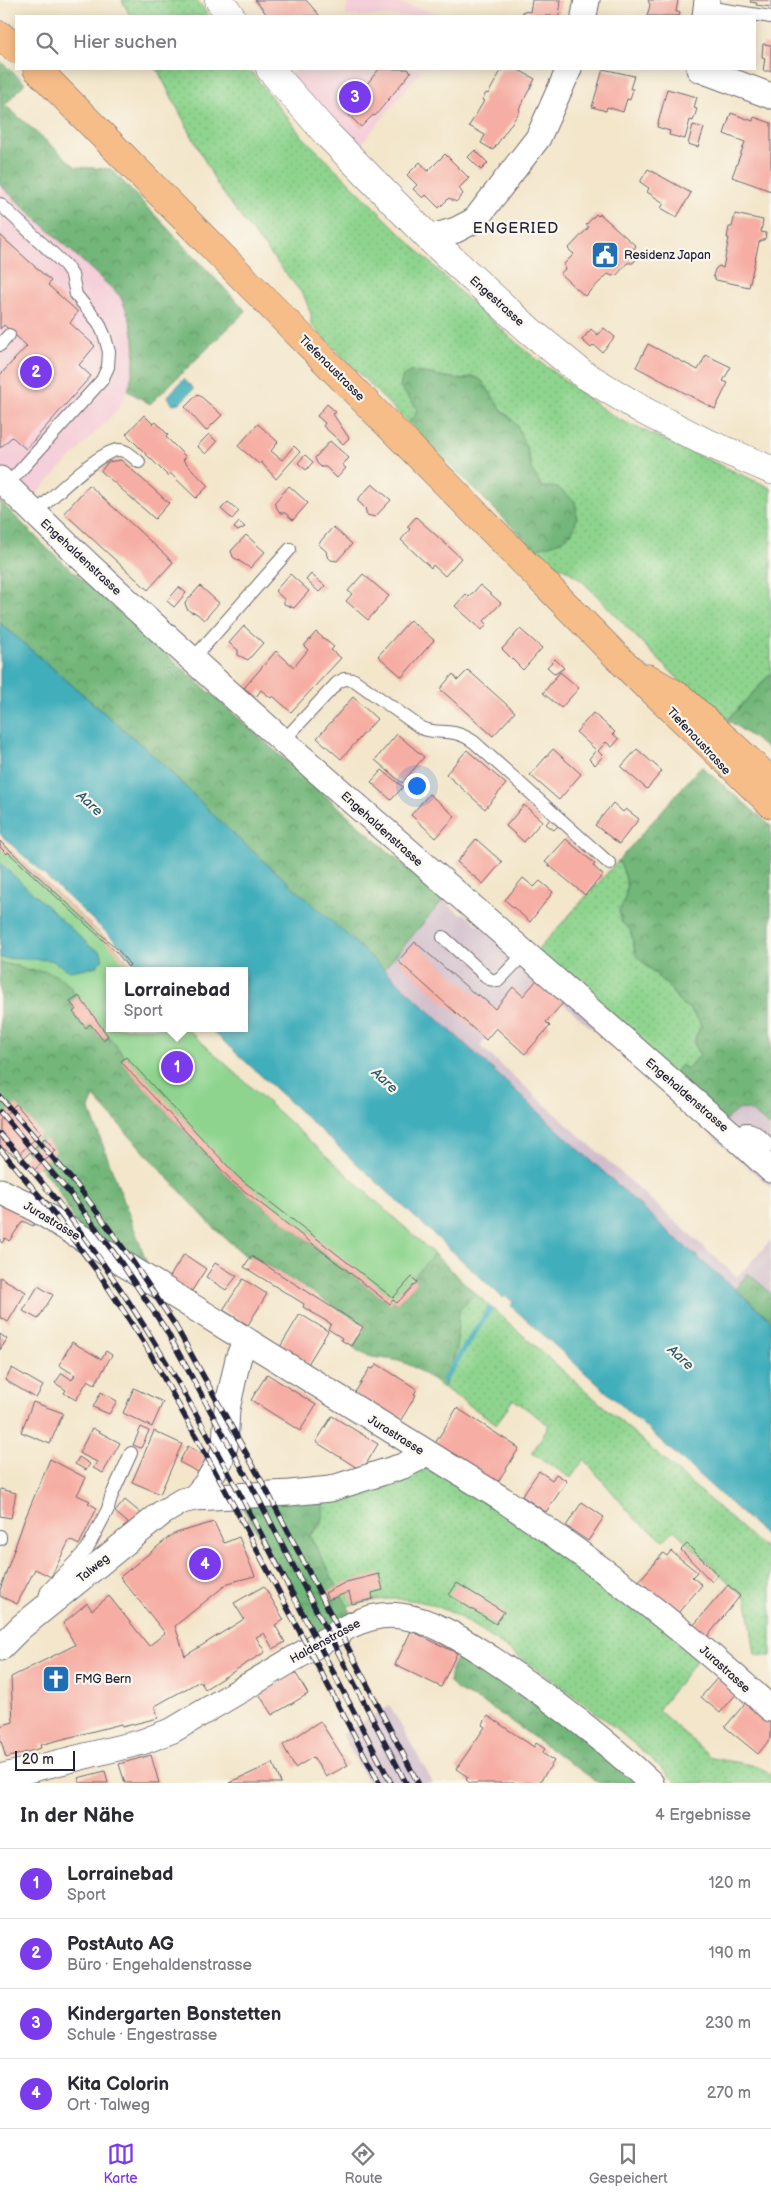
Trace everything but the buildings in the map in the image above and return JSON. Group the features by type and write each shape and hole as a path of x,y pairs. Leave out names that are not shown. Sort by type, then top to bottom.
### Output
{"main road":[{"path":"0,35 15,48"},
{"name":"Tiefenaustrasse","path":"38,70 627,666 771,817"},
{"path":"627,666 771,804"},
{"name":"Tiefenaustrasse","path":"627,666 680,697 771,781"}],"street":[{"path":"219,0 229,15"},
{"path":"584,15 587,0"},
{"name":"Engestrasse","path":"271,70 332,140 429,238 529,330 597,384 644,412 700,440 771,470"},
{"path":"429,238 456,230 475,220 538,138 569,70"},
{"path":"702,70 771,96"},
{"name":"Engehaldenstrasse","path":"3,482 192,660 524,954 735,1136 771,1170"},
{"name":"Jurastrasse","path":"0,1191 29,1205 422,1452 502,1499 593,1562 705,1650 771,1709"},
{"name":"Talweg","path":"194,1498 214,1473 225,1446 227,1409 238,1358 245,1341"},
{"name":"Talweg","path":"0,1648 48,1604 162,1513 182,1501 194,1498 330,1489 403,1466 417,1459 422,1452"},
{"name":"Haldenstrasse","path":"0,1777 142,1742 173,1730 348,1626 366,1618 398,1615 420,1620 445,1630 536,1688 590,1727 651,1783"}],"lane":[{"path":"706,8 771,17"},
{"path":"0,204 65,265 72,275 76,295 99,323 109,352 108,366 102,380 3,482"},
{"path":"35,513 79,474 109,452 124,451 139,462"},
{"path":"192,660 290,549"},
{"path":"283,740 337,682 344,679 354,680 420,728 430,732 449,731 458,733 474,742 610,864"},
{"path":"443,937 489,979 498,981 524,954"},
{"path":"735,1136 741,1129 746,1128 752,1130 771,1146"},
{"path":"48,1604 44,1598 47,1591 87,1549 108,1509 111,1497 131,1453"}],"shaded area":[{"path":"348,0 385,0 445,15 346,15"},
{"path":"295,70 421,70 358,148 289,75"},
{"path":"0,184 120,296 130,315 135,342 135,360 132,376 128,391 119,408 28,502 0,475"},
{"path":"443,900 460,914 463,913 725,1120 739,1109 749,1110 770,1125 771,1188 563,1003 546,1022 550,1026 525,1054 496,1028 480,1046 737,1277 771,1240 771,1293 748,1273 735,1289 674,1237 384,969"},
{"path":"390,1706 433,1783 368,1783 342,1734"}],"green space":[{"path":"122,0 197,0 208,15 130,15"},
{"path":"0,61 25,83 5,105 76,167 111,169 246,311 150,404 128,391 133,366 134,343 130,321 120,296 0,185"},
{"path":"158,70 250,70 301,135 466,298 526,351 618,419 771,488 771,673 728,720 671,672 583,582 535,550 545,544 562,541 550,488 542,487 532,470 527,450 512,419 502,410 482,381 473,376 463,380 411,371 400,386 417,408 416,414 408,423 311,325 311,314 304,296 218,186"},
{"path":"411,371 463,380 473,376 482,381 502,410 517,425 527,450 532,470 542,487 557,487 575,501 576,523 567,537 559,542 535,550 408,423 416,414 417,408 400,387 402,377"},
{"path":"0,501 49,550 443,900 384,969 231,832 153,755 0,623"},
{"path":"771,673 771,751 728,720"},
{"path":"701,766 771,826 771,1127 749,1110 739,1109 725,1120 673,1075 681,1065 687,1069 700,1055 695,1044 695,1038 701,1027 699,1021 691,1010 680,1003 670,988 636,955 630,929 621,922 619,911 625,899 626,879 618,861"},
{"path":"0,841 118,950 130,965 130,967 106,967 106,1032 190,1032 434,1254 413,1277 417,1282 397,1303 393,1300 390,1304 233,1182 132,1074 121,1061 125,1057 109,1036 103,1040 91,1024 86,1028 70,1002 76,997 70,986 61,978 46,971 26,970 17,966 0,963"},
{"path":"618,861 626,879 625,899 619,911 630,929 636,955 670,988 680,1003 691,1010 701,1027 695,1041 700,1055 687,1069 673,1075 536,952"},
{"path":"0,963 17,966 26,970 46,971 61,978 70,986 76,998 71,1002 86,1028 90,1024 108,1036 126,1057 121,1061 132,1074 233,1182 396,1303 412,1277 434,1254 476,1294 459,1310 456,1351 444,1388 407,1364 366,1355 353,1347 366,1326 251,1255 248,1258 216,1230 94,1097 89,1108 153,1279 83,1236 56,1186 0,1122"},
{"path":"748,1273 771,1293 771,1320 735,1289"},
{"path":"476,1294 771,1554 771,1656 755,1655 747,1600 674,1530 664,1540 636,1520 584,1459 571,1478 532,1453 549,1425 513,1399 497,1424 444,1388 456,1351 459,1310"},
{"path":"423,1452 704,1651 658,1710 712,1758 757,1766 771,1774 771,1783 677,1783 637,1746 594,1711 477,1628 457,1616 426,1603 396,1599 376,1600 347,1606 310,1536 320,1526 321,1492"},
{"path":"321,1492 323,1516 319,1525 310,1536 355,1620 320,1639 237,1498"},
{"path":"464,1643 650,1783 599,1783 489,1706 457,1690 449,1682 451,1669"}],"water":[{"path":"184,379 194,389 180,403 172,404 168,396"},
{"name":"Aare","path":"0,623 153,755 231,832 335,924 674,1237 771,1320 771,1540 511,1306 513,1302 506,1296 503,1298 213,1032 248,1032 248,967 138,967 121,946 0,834"},
{"path":"0,863 90,946 101,952 103,960 98,963 98,966 70,971 51,960 0,958"}],"waterway":[{"path":"444,1380 489,1310"}],"railway":[{"path":"0,1097 80,1189 129,1256 175,1325 266,1489 418,1783"},
{"path":"0,1112 72,1196 120,1261 166,1330 256,1494 406,1783"},
{"path":"0,1134 41,1181 79,1230 148,1332 180,1385 240,1494 391,1783"},
{"path":"0,1149 52,1211 100,1275 145,1344 234,1506 379,1783"}],"place":[{"name":"Kindergarten Bonstetten","path":"355,97"},
{"name":"Residenz Japan","path":"605,255"},
{"name":"PostAuto AG","path":"36,372"},
{"name":"Lorrainebad","path":"177,1067"},
{"name":"Kita Colorin","path":"205,1564"},
{"name":"FMG Bern","path":"56,1679"}],"district":[{"name":"ENGERIED","path":"516,228"}]}
